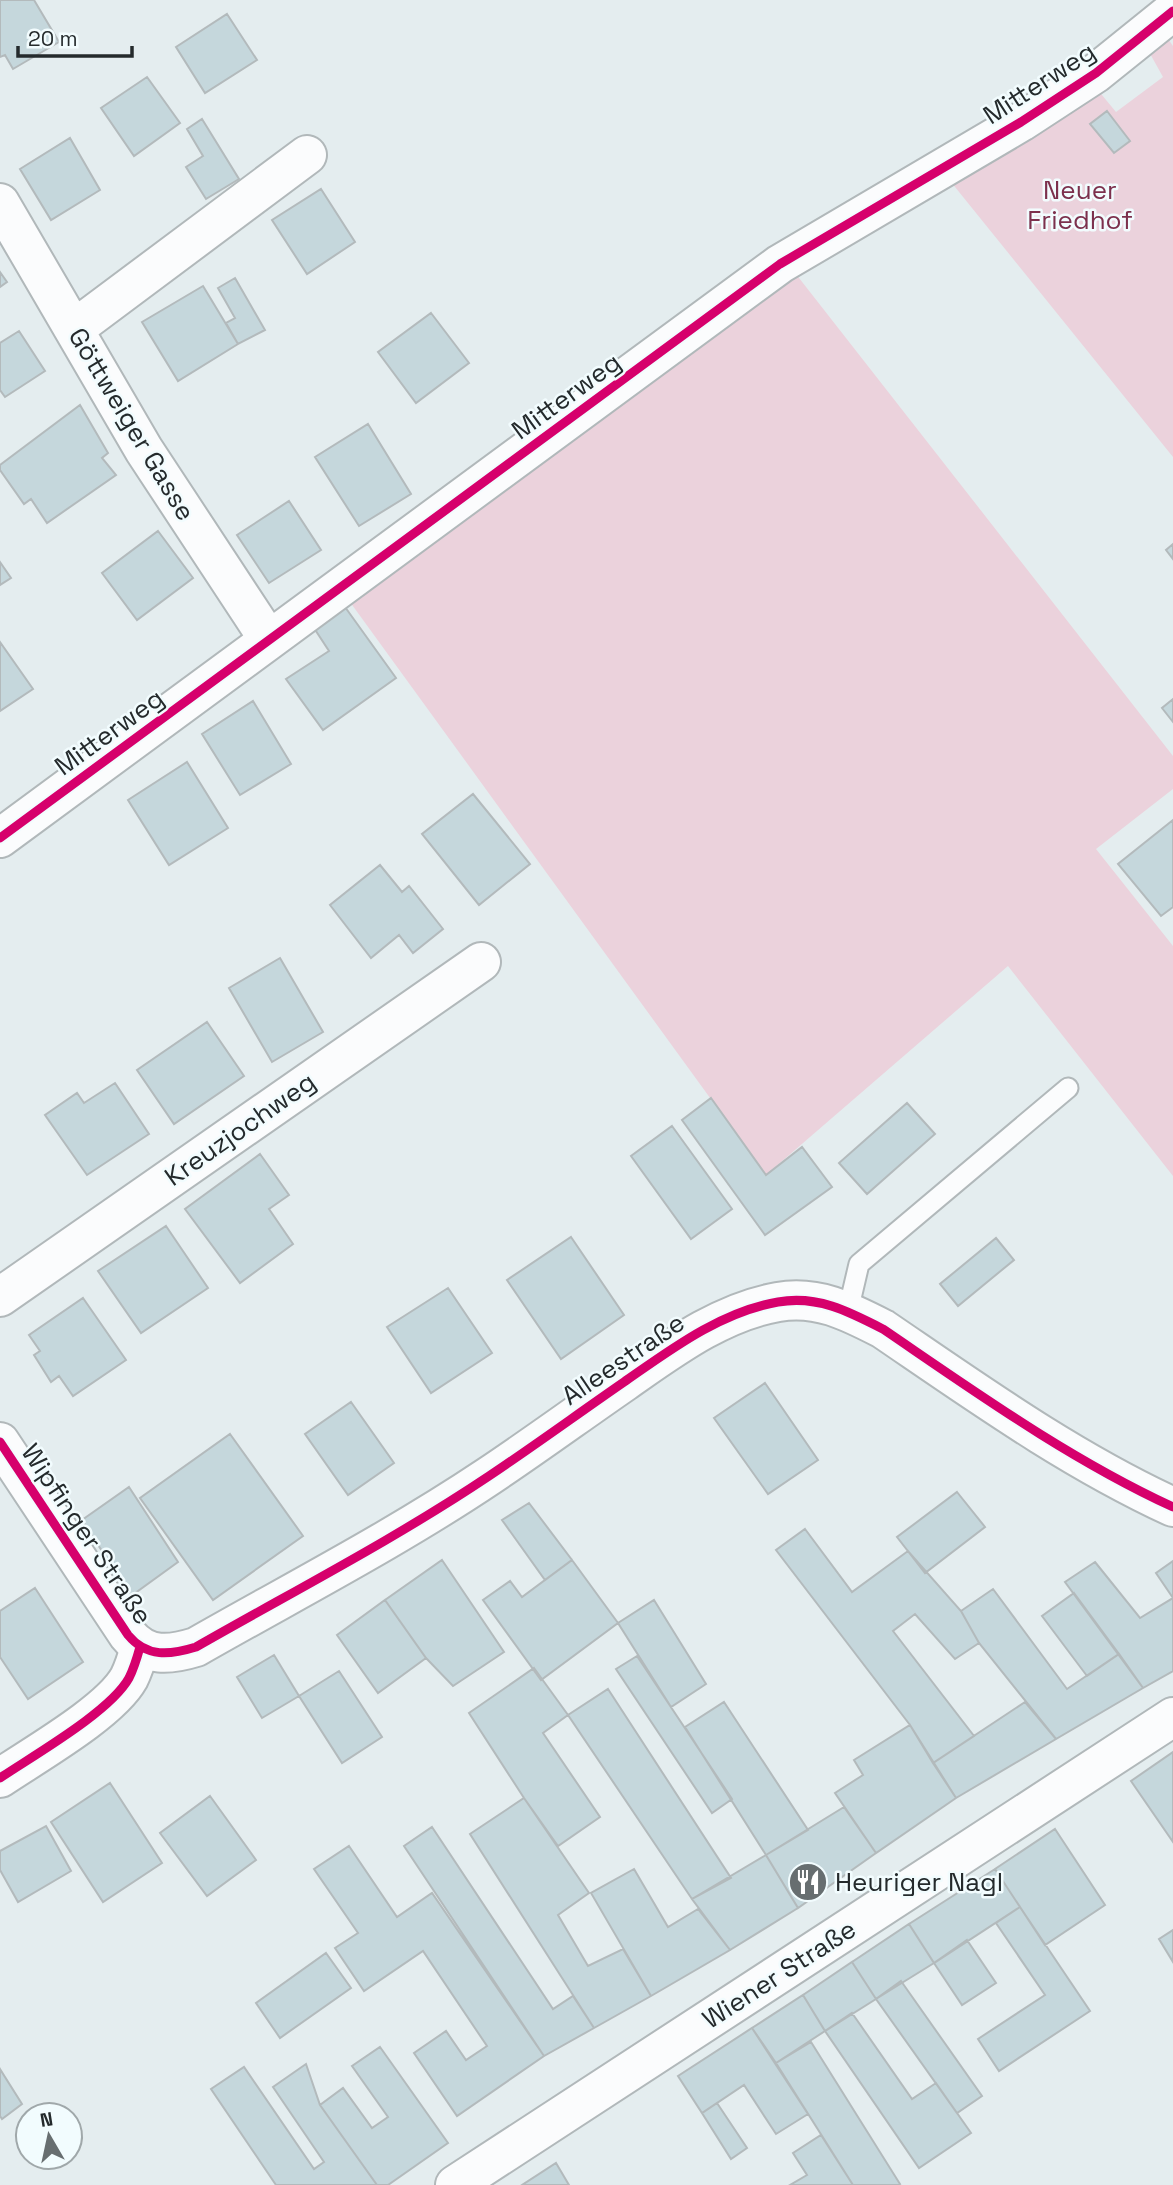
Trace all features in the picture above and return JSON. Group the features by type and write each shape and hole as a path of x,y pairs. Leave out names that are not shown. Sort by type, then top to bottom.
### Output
{"street":[{"name":"Mitterweg","path":"0,838 780,264 1021,122 1170,20"},
{"path":"74,329 307,155"},
{"name":"Göttweiger Gasse","path":"0,203 144,450 270,640"},
{"name":"Kreuzjochweg","path":"0,1297 481,962"},
{"name":"Alleestraße","path":"140,1647 164,1654 205,1642 489,1476 672,1349 743,1311 778,1302 814,1301 848,1311 883,1329 1046,1439 1173,1507"},
{"name":"Wipfinger Straße","path":"0,1442 116,1617 140,1647"},
{"path":"0,1778 75,1727 117,1694 128,1679 140,1647"},
{"name":"Wiener Straße","path":"455,2185 1173,1717"}],"lane":[{"path":"848,1311 859,1264 1068,1088"}],"green space":[{"name":"Neuer Friedhof","path":"1166,36 1173,46 1173,457 951,182 1097,89 1116,112 1163,77 1148,50"},
{"path":"792,269 1173,756 1173,789 1096,849 1173,946 1173,1176 1008,966 766,1175 342,591"}],"building":[{"path":"0,0 34,0 59,42 13,69 5,55 0,57"},
{"path":"227,14 257,60 205,93 176,47"},
{"path":"147,77 180,123 134,156 101,108"},
{"path":"1107,111 1130,141 1114,153 1090,124"},
{"path":"202,119 239,179 206,199 186,167 203,156 187,129"},
{"path":"70,138 100,190 51,220 20,169"},
{"path":"321,189 355,242 307,274 272,220"},
{"path":"0,272 7,282 0,287"},
{"path":"235,278 265,330 238,344 226,323 235,318 218,288"},
{"path":"203,286 238,344 178,381 142,322"},
{"path":"431,313 469,363 416,403 378,352"},
{"path":"19,331 45,371 5,397 0,390 0,343"},
{"path":"80,405 108,453 102,458 116,475 47,523 31,499 24,504 0,470 0,465"},
{"path":"368,424 411,494 359,526 315,457"},
{"path":"289,501 321,550 269,583 237,535"},
{"path":"158,531 193,578 137,620 102,573"},
{"path":"1173,544 1173,559 1166,550"},
{"path":"0,562 11,578 0,585"},
{"path":"345,607 396,678 323,730 286,679 329,651 314,628"},
{"path":"0,642 33,689 0,711"},
{"path":"1173,699 1173,722 1162,708"},
{"path":"253,701 291,764 240,795 202,734"},
{"path":"187,762 228,828 169,865 128,800"},
{"path":"473,794 530,864 479,905 422,834"},
{"path":"1173,820 1173,907 1161,916 1118,864"},
{"path":"380,865 402,892 409,886 443,929 413,953 399,935 371,958 330,905"},
{"path":"280,958 323,1032 272,1062 229,988"},
{"path":"207,1022 244,1076 174,1124 137,1070"},
{"path":"115,1083 149,1134 87,1175 45,1115 77,1093 84,1103"},
{"path":"711,1098 766,1175 802,1147 832,1187 765,1235 682,1120"},
{"path":"907,1103 935,1134 867,1194 839,1163"},
{"path":"672,1126 732,1209 691,1239 631,1156"},
{"path":"260,1154 289,1195 269,1209 293,1244 240,1283 185,1209"},
{"path":"166,1226 208,1288 141,1333 98,1271"},
{"path":"571,1237 624,1315 561,1359 507,1280"},
{"path":"996,1238 1014,1260 958,1306 940,1284"},
{"path":"448,1288 492,1353 431,1393 387,1327"},
{"path":"83,1298 126,1360 73,1396 59,1376 51,1382 34,1355 40,1351 29,1335"},
{"path":"765,1383 818,1460 768,1494 714,1418"},
{"path":"351,1402 394,1463 348,1495 305,1434"},
{"path":"230,1434 303,1536 213,1600 140,1498"},
{"path":"129,1487 178,1562 131,1596 82,1520"},
{"path":"957,1492 985,1527 925,1573 897,1537"},
{"path":"529,1503 572,1560 545,1580 502,1520"},
{"path":"805,1529 852,1592 908,1551 961,1611 979,1643 955,1659 915,1614 893,1631 974,1736 933,1763 910,1725 776,1550"},
{"path":"442,1560 504,1652 453,1686 426,1658 385,1600"},
{"path":"572,1560 618,1623 541,1680 483,1600 510,1581 522,1597"},
{"path":"1173,1561 1173,1598 1156,1573"},
{"path":"1095,1562 1140,1618 1173,1598 1173,1671 1143,1688 1065,1582"},
{"path":"35,1588 83,1662 28,1699 0,1657 0,1611"},
{"path":"993,1589 1067,1689 1119,1654 1143,1688 1056,1739 979,1643 961,1611"},
{"path":"1074,1593 1119,1654 1087,1676 1042,1616"},
{"path":"385,1600 426,1658 378,1693 337,1635"},
{"path":"654,1600 706,1684 671,1707 618,1623"},
{"path":"274,1655 299,1696 262,1718 237,1677"},
{"path":"637,1656 732,1799 712,1813 616,1669"},
{"path":"534,1668 568,1715 543,1733 600,1817 558,1846 469,1713"},
{"path":"339,1671 382,1737 342,1763 299,1696"},
{"path":"608,1689 731,1878 692,1899 568,1715"},
{"path":"724,1702 808,1830 766,1855 685,1727"},
{"path":"1025,1702 1056,1739 956,1798 933,1763"},
{"path":"910,1725 956,1798 876,1853 835,1793 863,1775 854,1760"},
{"path":"1173,1752 1173,1842 1131,1781"},
{"path":"110,1783 162,1863 103,1902 51,1822"},
{"path":"210,1796 256,1860 207,1896 160,1833"},
{"path":"524,1798 589,1893 558,1915 588,1966 623,1949 651,1996 594,2028 470,1834"},
{"name":"Heuriger Nagl","path":"844,1807 876,1853 798,1908 766,1855"},
{"path":"46,1826 71,1871 18,1902 0,1870 0,1851"},
{"path":"432,1827 553,2009 573,1996 594,2028 544,2056 404,1846"},
{"path":"1055,1829 1105,1905 1045,1945 995,1869"},
{"path":"349,1846 397,1917 432,1893 544,2056 457,2116 414,2053 446,2031 466,2060 487,2046 423,1951 364,1991 335,1948 358,1933 314,1869"},
{"path":"766,1855 798,1908 730,1950 692,1899"},
{"path":"634,1869 668,1927 698,1909 730,1950 651,1996 591,1893"},
{"path":"995,1869 1020,1907 934,1963 909,1924"},
{"path":"1020,1907 1090,2011 999,2071 978,2039 1045,1995 996,1923"},
{"path":"909,1924 934,1963 876,1999 852,1962"},
{"path":"1173,1930 1173,1962 1159,1939"},
{"path":"967,1940 996,1983 962,2005 934,1963"},
{"path":"326,1953 351,1988 280,2038 256,2003"},
{"path":"852,1962 876,1999 825,2031 803,1995"},
{"path":"901,1981 982,2096 957,2113 876,1999"},
{"path":"803,1995 825,2031 776,2063 752,2028"},
{"path":"852,2013 912,2099 936,2083 971,2133 919,2168 825,2031"},
{"path":"752,2028 808,2114 776,2134 744,2085 702,2113 678,2076"},
{"path":"811,2042 900,2184 853,2185 776,2063"},
{"path":"380,2047 448,2143 388,2185 377,2185 320,2105 343,2088 372,2128 388,2117 352,2066"},
{"path":"306,2064 320,2105 377,2185 276,2185 211,2089 244,2067 314,2169 324,2162 273,2087"},
{"path":"0,2069 20,2101 14,2101 14,2110 2,2119"},
{"path":"717,2103 747,2148 731,2159 702,2113"},
{"path":"821,2135 853,2185 790,2185 807,2175 793,2153"},
{"path":"556,2163 569,2185 522,2185"}],"cycle path":[{"path":"0,838 780,264 1021,122 1096,73 1173,11"},
{"path":"0,1442 128,1635 143,1648 159,1653 196,1647 344,1564 489,1476 696,1334 736,1314 778,1302 806,1301 832,1306 883,1329 1060,1446 1173,1507"},
{"path":"0,1778 106,1705 129,1678 140,1647"}],"place":[{"name":"Heuriger Nagl","path":"808,1882"}]}
